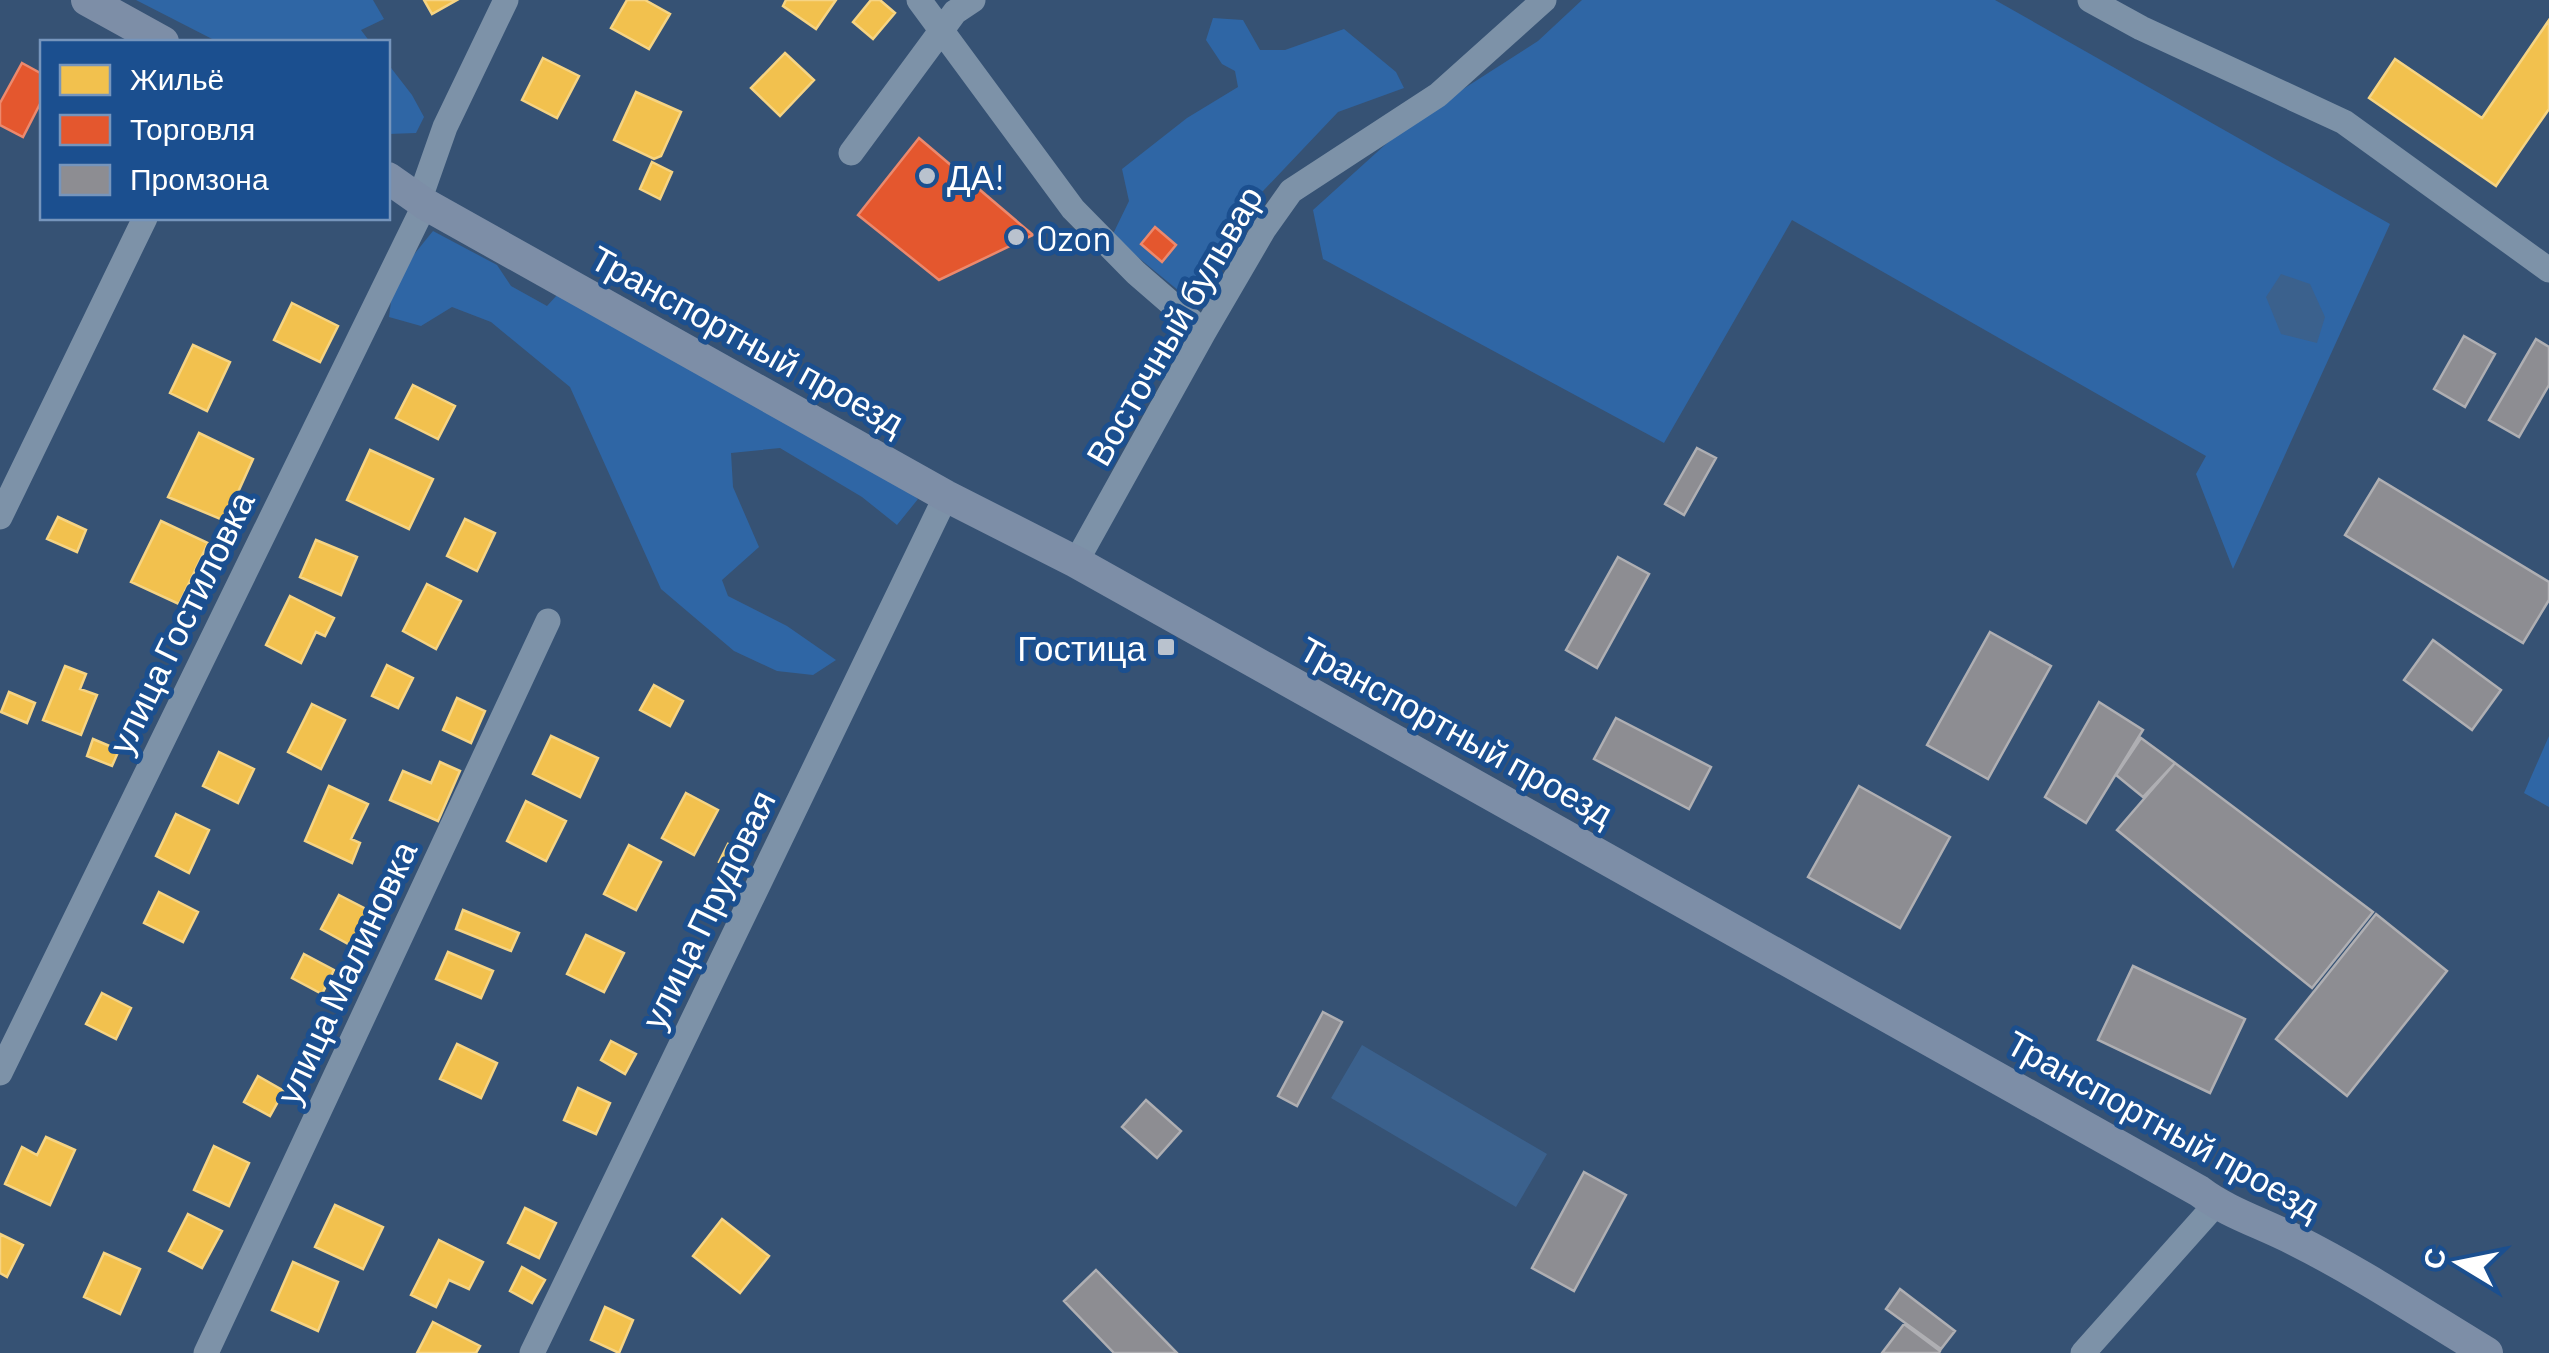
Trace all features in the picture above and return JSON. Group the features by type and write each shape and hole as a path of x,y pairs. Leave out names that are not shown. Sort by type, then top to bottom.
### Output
{"main road":[{"path":"87,0 158,40"},
{"name":"Транспортный проезд","path":"390,179 946,496 1076,562 2216,1204 2291,1238 2487,1353"}],"street":[{"name":"улица Гостиловка","path":"0,1073 423,201 445,127 506,0"},
{"path":"918,0 1073,209 1136,274 1204,332"},
{"path":"851,153 955,12 974,0"},
{"name":"Восточный бульвар","path":"1076,562 1204,332 1291,191 1438,95 1544,0"},
{"path":"2090,0 2140,28 2344,122 2549,270"},
{"path":"0,517 144,220"},
{"name":"улица Прудовая","path":"532,1353 946,496"},
{"name":"улица Малиновка","path":"206,1353 548,621"},
{"path":"2083,1353 2216,1204"}],"shaded area":[{"path":"136,0 373,0 384,19 361,30 368,40 214,40"},
{"path":"1582,0 1995,0 2390,224 2233,569 2196,474 2206,456 1792,220 1664,443 1323,259 1313,210 1407,125 1538,41"},
{"path":"1213,18 1243,20 1260,50 1285,50 1344,29 1396,72 1404,88 1338,112 1245,210 1190,300 1112,236 1129,201 1122,169 1187,118 1238,87 1235,71 1222,64 1206,40"},
{"path":"390,67 424,117 416,133 390,134"},
{"path":"433,231 497,265 511,286 547,306 558,294 892,480 918,499 897,525 862,497 780,448 731,453 733,487 759,547 722,580 728,596 787,626 836,660 813,675 777,671 734,651 661,589 570,387 491,322 452,307 421,326 389,317 394,279"},
{"path":"2281,274 2310,284 2325,317 2317,343 2281,334 2266,297"},
{"path":"2549,736 2549,807 2524,793"},
{"path":"1362,1045 1547,1154 1516,1207 1331,1098"}],"building: Жильё":[{"path":"424,0 457,0 432,14"},
{"path":"627,0 645,0 670,14 649,49 611,28"},
{"path":"786,0 836,0 816,29 783,6"},
{"path":"871,0 880,0 895,13 873,39 853,22"},
{"path":"2549,20 2549,109 2496,186 2369,98 2395,59 2482,118"},
{"path":"785,53 814,80 780,116 751,88"},
{"path":"543,58 579,76 557,118 522,100"},
{"path":"636,92 681,112 661,156 654,159 614,140"},
{"path":"652,162 672,172 660,199 640,189"},
{"path":"292,303 338,326 320,362 274,340"},
{"path":"193,345 230,362 207,411 170,393"},
{"path":"413,385 455,406 438,439 396,418"},
{"path":"199,433 253,459 225,521 168,497"},
{"path":"370,450 433,479 409,529 347,500"},
{"path":"58,517 86,530 77,552 47,539"},
{"path":"465,519 495,533 477,571 447,556"},
{"path":"161,521 208,543 179,604 131,582"},
{"path":"316,540 357,557 341,595 300,577"},
{"path":"427,584 461,601 436,649 403,631"},
{"path":"290,596 334,618 325,636 316,632 301,663 266,645"},
{"path":"387,665 413,678 398,708 372,696"},
{"path":"65,666 86,674 80,689 97,695 81,735 43,720"},
{"path":"654,685 683,701 670,726 640,710"},
{"path":"9,692 35,703 27,723 1,712"},
{"path":"457,698 485,711 471,743 443,730"},
{"path":"312,704 345,720 321,769 288,752"},
{"path":"551,736 598,758 580,797 533,774"},
{"path":"93,739 119,750 112,766 87,756"},
{"path":"219,752 254,769 238,803 203,786"},
{"path":"440,762 460,771 438,821 390,800 403,771 431,783"},
{"path":"329,786 368,804 351,839 360,843 352,863 305,841"},
{"path":"686,793 718,810 694,855 662,838"},
{"path":"526,801 566,821 546,861 507,841"},
{"path":"176,814 209,830 189,873 156,856"},
{"path":"728,844 749,854 740,872 719,862"},
{"path":"629,845 661,862 636,910 604,894"},
{"path":"159,892 198,912 183,942 144,923"},
{"path":"339,895 368,910 350,945 321,929"},
{"path":"463,910 519,933 511,951 456,929"},
{"path":"586,935 624,953 604,992 567,974"},
{"path":"448,952 493,971 481,998 436,979"},
{"path":"304,954 334,970 322,994 292,978"},
{"path":"102,993 131,1008 116,1039 86,1024"},
{"path":"611,1041 636,1054 625,1074 601,1060"},
{"path":"457,1044 497,1063 481,1098 440,1079"},
{"path":"258,1076 284,1091 270,1116 244,1102"},
{"path":"578,1088 610,1103 596,1134 564,1120"},
{"path":"46,1137 75,1150 50,1205 5,1184 22,1147 37,1155"},
{"path":"214,1146 249,1163 229,1206 194,1190"},
{"path":"335,1205 383,1227 363,1269 315,1247"},
{"path":"525,1208 556,1223 539,1258 508,1243"},
{"path":"188,1214 222,1231 202,1268 169,1251"},
{"path":"722,1219 769,1256 740,1293 693,1256"},
{"path":"0,1234 23,1245 7,1277 0,1273"},
{"path":"439,1240 483,1262 469,1289 449,1280 436,1307 411,1295"},
{"path":"104,1253 140,1269 120,1314 84,1297"},
{"path":"293,1262 338,1282 318,1331 272,1310"},
{"path":"522,1267 545,1280 532,1303 510,1291"},
{"path":"605,1307 633,1320 619,1353 591,1340"},
{"path":"433,1322 480,1346 476,1353 417,1353"}],"building: Торговля":[{"path":"22,63 40,73 40,104 23,137 0,125 0,103"},
{"name":"ДА!","path":"919,138 1033,235 939,280 858,215"},
{"path":"1155,227 1176,245 1162,262 1141,244"}],"building: Промзона":[{"path":"2464,336 2495,354 2465,407 2434,389"},
{"path":"2536,339 2549,347 2549,385 2519,437 2489,420"},
{"path":"1697,448 1716,458 1684,515 1665,504"},
{"path":"2379,479 2549,582 2549,600 2523,643 2345,535"},
{"path":"1618,557 1649,574 1597,668 1566,650"},
{"path":"1990,632 2051,666 1988,779 1927,745"},
{"path":"2433,640 2501,690 2472,730 2404,680"},
{"path":"2099,702 2143,730 2086,823 2045,797"},
{"path":"1616,718 1711,767 1689,809 1594,759"},
{"path":"2141,738 2175,763 2143,797 2116,775"},
{"path":"2175,763 2373,912 2312,988 2117,830"},
{"path":"1859,786 1950,837 1900,928 1808,877"},
{"path":"2376,914 2447,971 2347,1096 2276,1039"},
{"path":"2133,966 2245,1019 2210,1093 2098,1040"},
{"path":"1323,1012 1342,1022 1297,1106 1278,1096"},
{"path":"1146,1100 1181,1131 1157,1158 1122,1127"},
{"path":"1584,1172 1626,1195 1574,1291 1532,1268"},
{"path":"1096,1270 1177,1353 1114,1353 1064,1301"},
{"path":"1900,1289 1955,1331 1941,1349 1886,1309"},
{"path":"1904,1324 1940,1351 1939,1353 1882,1353"}],"place":[{"name":"ДА!","path":"927,176"},
{"name":"Ozon","path":"1016,237"},
{"name":"Гостица","path":"1166,647"}]}
